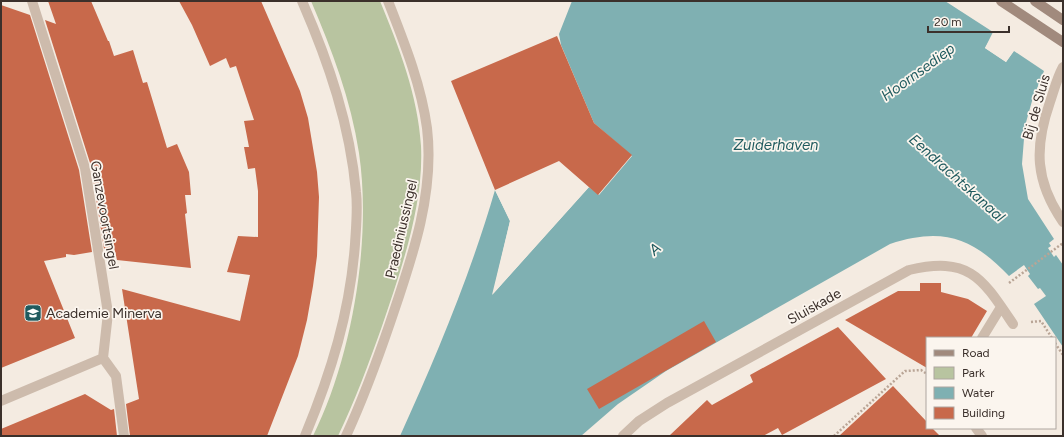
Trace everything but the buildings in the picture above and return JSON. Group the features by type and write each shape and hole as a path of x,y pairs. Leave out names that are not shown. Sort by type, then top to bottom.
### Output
{"main road":[{"path":"1001,1 1063,42"},
{"path":"1035,1 1063,20"}],"street":[{"name":"Ganzevoortsingel","path":"32,1 85,168 108,313 103,358"},
{"path":"302,1 332,76 343,112 356,194 354,261 341,331 326,385 305,436"},
{"name":"Praediniussingel","path":"346,436 369,382 406,274 425,198 429,167 427,129 422,98 404,42 388,1"},
{"name":"Bij de Sluis","path":"1063,67 1046,113 1040,135 1038,154 1042,182 1063,222"},
{"name":"Sluiskade","path":"623,436 639,421 667,403 909,270 926,266 946,265 966,270 986,285 1013,324"},
{"path":"983,337 1001,307"},
{"path":"1,401 103,358 116,376 124,436"}],"path":[{"path":"1026,270 1063,243"},
{"path":"1013,324 1040,321 1051,337"},
{"path":"1056,344 1063,355"},
{"path":"834,436 905,370 921,370 926,373"}],"green space":[{"path":"311,1 380,1 401,54 412,90 421,146 419,192 415,216 403,262 371,356 356,396 338,436 313,436 327,405 338,371 356,298 363,223 362,187 356,133 346,95"}],"water":[{"name":"Zuiderhaven","path":"572,1 962,1 957,8 961,11 1013,1 985,48 1006,62 1014,51 1044,71 1032,101 1025,126 1022,164 1028,199 1054,239 1049,243 1051,246 1048,248 1054,257 1056,255 1063,265 1063,347 1034,304 1046,296 1040,288 1038,289 1028,276 1030,274 1024,265 1009,276 982,252 969,244 941,236 925,236 890,244 666,371 618,404 581,436 400,436 427,376 464,283 486,221 495,190 510,221 493,294 589,187 599,195 632,156 594,123 561,45 559,34"}],"pier":[{"path":"945,1 964,1 960,9 965,1 1015,1 987,47 1005,60 1012,50 1015,49 1006,62 985,48 993,32"},
{"path":"587,185 589,187 492,295 510,221 495,190 496,189 512,221 496,287"}],"place":[{"name":"Academie Minerva","path":"33,313"}],"water label":[{"name":"Hoornsediep","path":"918,72"},
{"name":"Eendrachtskanaal","path":"957,178"},
{"name":"A","path":"655,249"}]}
